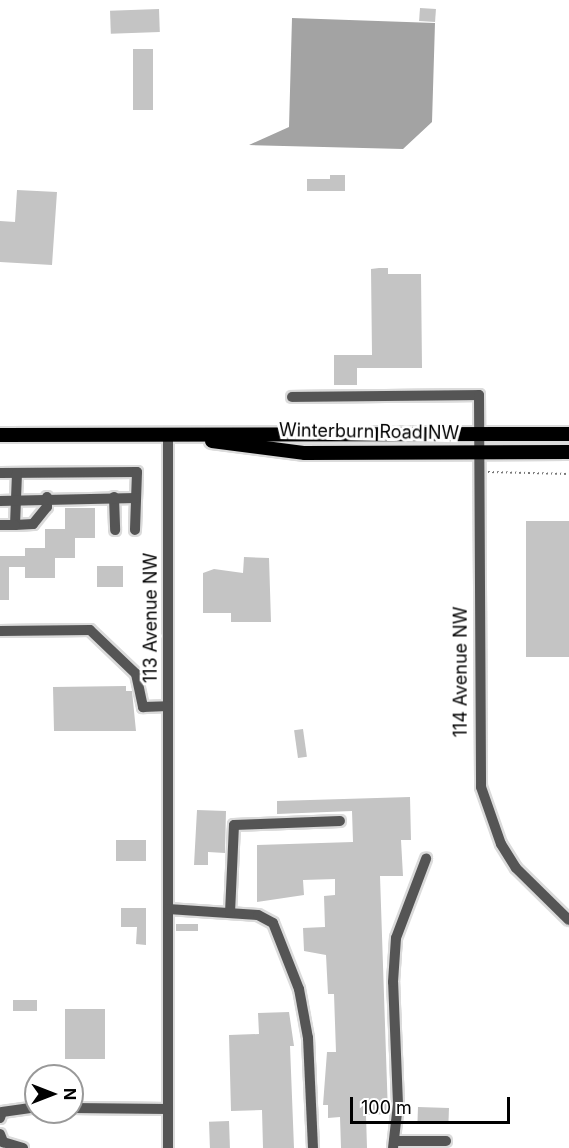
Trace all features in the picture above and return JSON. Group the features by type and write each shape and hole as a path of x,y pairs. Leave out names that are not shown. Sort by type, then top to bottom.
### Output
{"main road":[{"name":"Winterburn Road NW","path":"0,435 569,434"},
{"name":"Winterburn Road NW","path":"168,435 305,453 569,452"}],"street":[{"name":"114 Avenue NW","path":"292,397 479,395 481,787 501,844 516,868 569,920"},
{"name":"113 Avenue NW","path":"168,435 168,1148"},
{"path":"0,473 137,472 135,530"},
{"path":"15,525 17,473"},
{"path":"0,501 47,496 136,498"},
{"path":"0,525 33,524 47,507 47,496"},
{"path":"114,497 115,530"},
{"path":"0,631 90,630 136,674 143,707 168,706"},
{"path":"230,913 234,825 340,821"},
{"path":"426,859 396,938 394,1144 446,1141"},
{"path":"168,909 258,915 273,922 299,989 308,1038 313,1148"},
{"path":"84,1108 168,1109"},
{"path":"0,1118 2,1112 24,1109"},
{"path":"0,1134 3,1142 23,1148"}],"path":[{"path":"478,472 569,474"}],"shaded area":[{"path":"292,18 435,23 432,122 403,149 249,145 289,127"}],"building":[{"path":"420,8 436,9 435,22 419,21"},
{"path":"159,9 160,32 111,34 110,11"},
{"path":"133,49 153,49 153,110 133,110"},
{"path":"330,175 345,175 345,191 307,191 307,179 330,179"},
{"path":"17,190 57,192 52,265 0,262 0,221 15,222"},
{"path":"388,268 388,274 421,274 422,368 357,368 357,385 334,385 334,355 372,355 371,269"},
{"path":"65,508 95,508 95,538 75,538 75,558 55,558 55,578 25,578 25,567 9,567 9,600 0,600 0,556 25,556 25,548 45,548 45,529 65,529"},
{"path":"526,521 569,521 569,657 526,657"},
{"path":"244,557 269,558 271,622 231,622 231,613 203,613 203,573 214,569 243,573"},
{"path":"97,566 123,566 123,587 97,587"},
{"path":"126,686 126,691 132,691 136,731 54,731 53,687"},
{"path":"303,729 307,757 298,758 294,730"},
{"path":"410,797 411,840 401,840 403,876 380,876 388,1114 366,1115 367,1148 341,1148 340,1117 328,1118 328,1105 323,1105 327,1052 336,1052 334,994 328,994 326,955 304,951 303,928 325,927 324,896 335,895 335,879 303,880 304,895 257,902 257,845 353,842 352,811 277,814 277,801"},
{"path":"197,810 226,811 225,853 208,852 208,865 194,865"},
{"path":"116,840 146,840 146,861 116,861"},
{"path":"121,908 146,908 146,945 136,944 137,927 121,927"},
{"path":"176,924 198,924 198,931 176,931"},
{"path":"13,1000 37,1000 37,1011 13,1011"},
{"path":"65,1009 105,1009 105,1059 65,1059"},
{"path":"289,1012 294,1046 290,1046 294,1148 263,1148 262,1110 231,1111 229,1035 259,1034 258,1013"},
{"path":"418,1107 449,1108 448,1123 417,1122"},
{"path":"229,1121 230,1148 210,1148 209,1122"}]}
